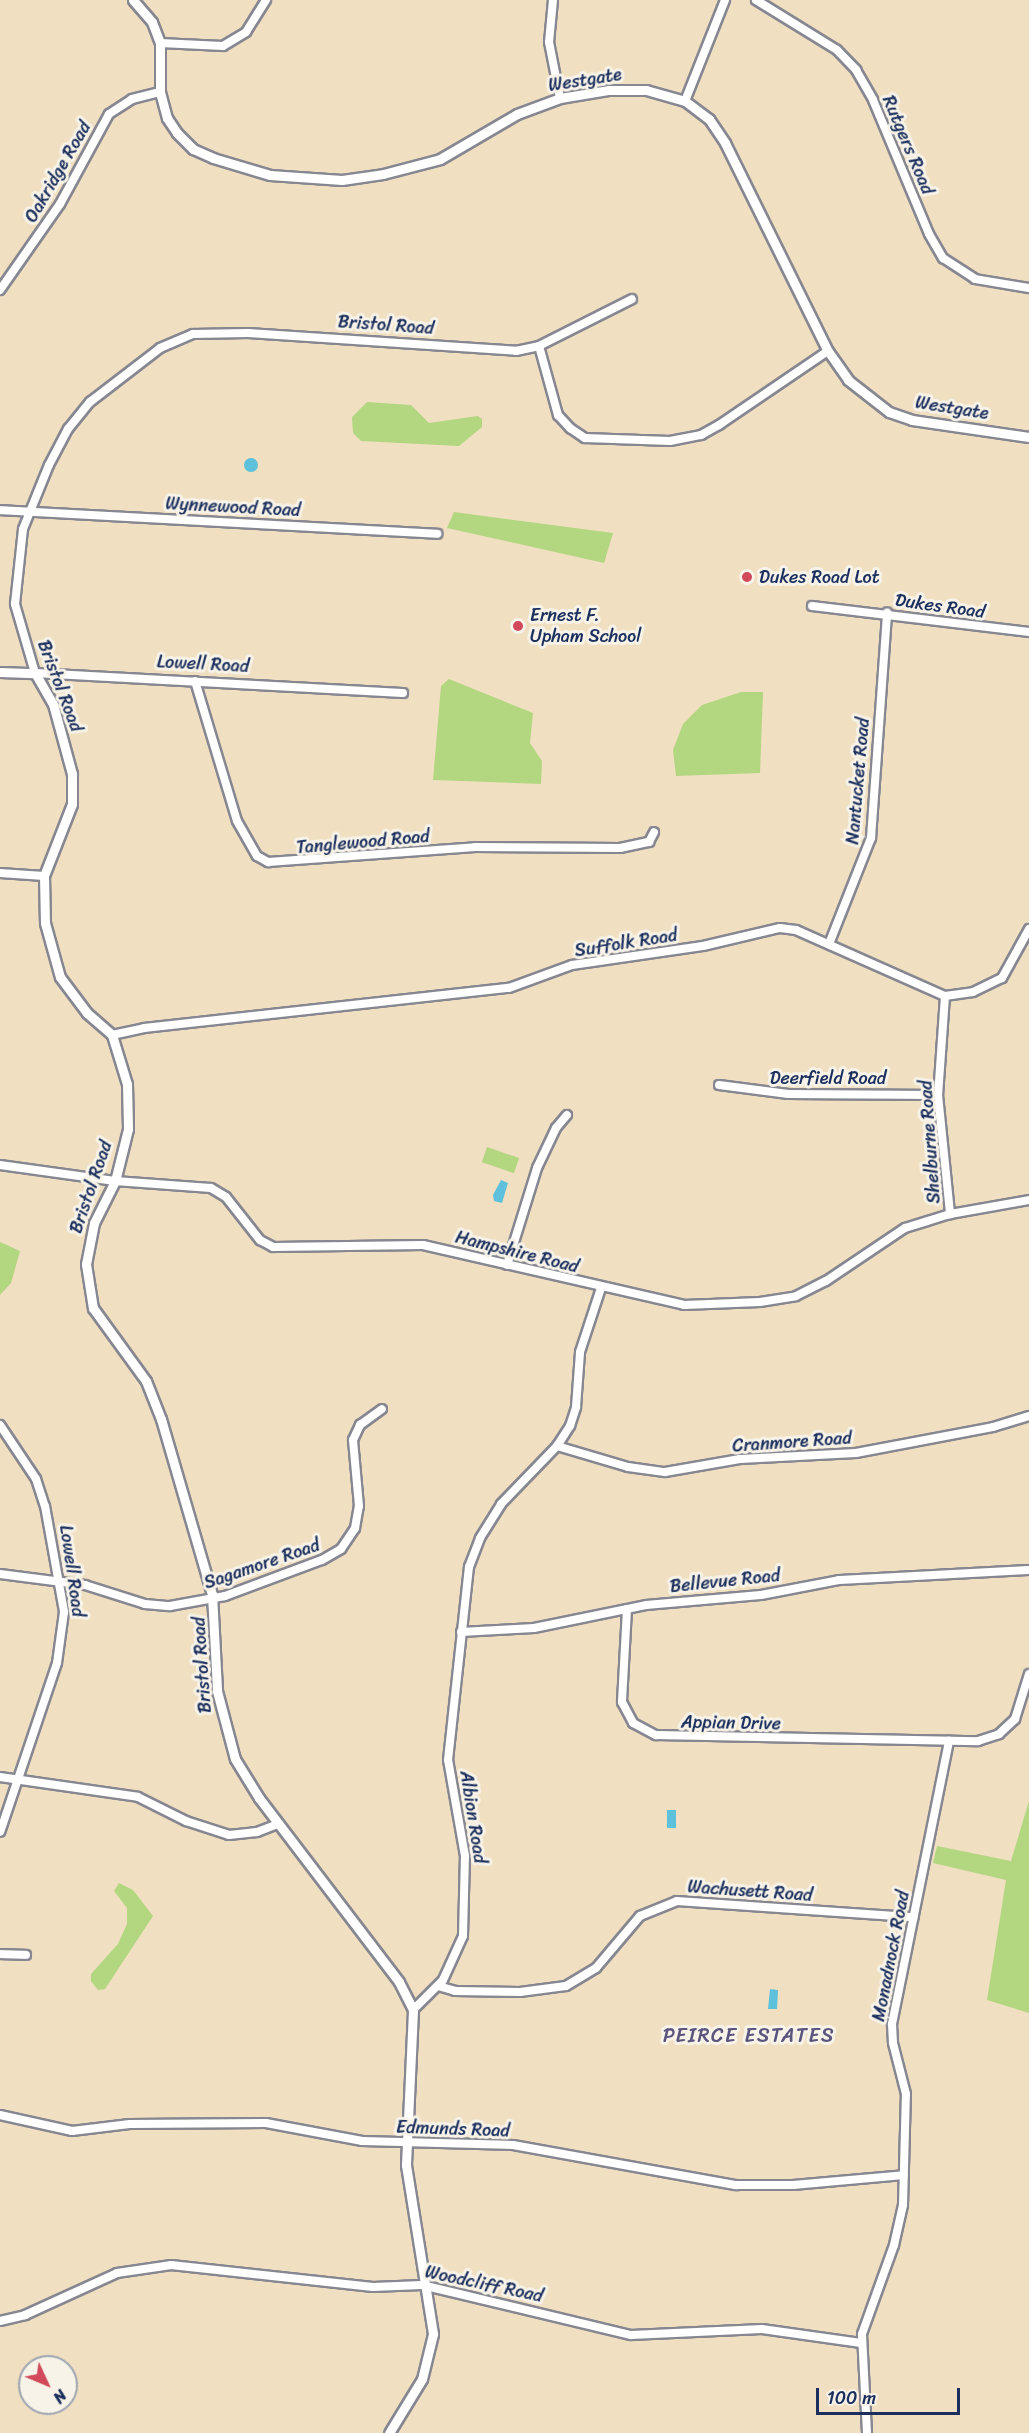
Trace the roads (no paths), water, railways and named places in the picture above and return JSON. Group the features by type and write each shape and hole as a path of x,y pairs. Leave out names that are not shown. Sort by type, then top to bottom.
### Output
{"street":[{"name":"Westgate","path":"133,0 152,22 160,43 160,92 167,118 193,148 270,175 342,180 440,159 517,114 560,98 609,90 646,90 685,100 709,119 725,143 828,351 848,380 889,411 912,420 1029,437"},
{"path":"160,43 223,46 246,32 266,0"},
{"path":"553,0 549,42 560,98"},
{"path":"685,100 725,0"},
{"name":"Rutgers Road","path":"756,0 837,50 856,70 873,100 929,234 943,258 975,279 1029,288"},
{"name":"Oakridge Road","path":"0,290 60,204 109,114 132,99 160,92"},
{"name":"Bristol Road","path":"413,2010 399,1982 246,1779 226,1734 216,1683 213,1599 154,1398 142,1376 99,1321 87,1284 86,1264 94,1223 115,1181 129,1109 127,1084 112,1035 87,1013 60,977 45,923 44,876 72,804 72,774 53,704 35,673 15,604 28,512 68,429 90,402 160,348 193,334 248,333 516,351 539,346 632,299"},
{"path":"539,346 558,415 570,428 585,438 670,441 701,435 719,425 828,351"},
{"path":"0,510 28,512"},
{"name":"Wynnewood Road","path":"28,512 437,534"},
{"name":"Dukes Road","path":"812,606 887,613 1029,632"},
{"name":"Nantucket Road","path":"829,944 872,838 887,613"},
{"name":"Lowell Road","path":"0,672 404,693"},
{"name":"Tanglewood Road","path":"195,681 237,821 256,856 268,862 476,847 620,849 649,842 654,832"},
{"path":"0,873 44,876"},
{"name":"Suffolk Road","path":"112,1035 144,1028 509,988 572,965 703,946 780,928 829,944 945,996"},
{"path":"945,996 973,992 1002,978 1029,929"},
{"name":"Shelburne Road","path":"945,996 938,1095 950,1214"},
{"name":"Deerfield Road","path":"719,1085 788,1094 938,1095"},
{"path":"507,1265 537,1168 556,1128 567,1115"},
{"name":"Hampshire Road","path":"0,1165 115,1181 211,1188 226,1197 260,1240 273,1247 401,1243 461,1252 601,1288 684,1305 784,1299 826,1281 899,1231 950,1214 1029,1200"},
{"name":"Albion Road","path":"413,2010 438,1986 459,1950 465,1913 464,1849 448,1766 468,1575 480,1538 506,1497 557,1446 575,1413 580,1352 601,1288"},
{"name":"Sagamore Road","path":"0,1574 90,1586 158,1606 213,1599 322,1560 344,1545 359,1510 354,1437 360,1425 381,1408"},
{"name":"Cranmore Road","path":"557,1446 628,1467 665,1472 740,1459 856,1453 993,1427 1029,1416"},
{"name":"Lowell Road","path":"0,1425 36,1479 60,1583 64,1612 57,1663 0,1832"},
{"name":"Bellevue Road","path":"461,1632 534,1628 627,1609 761,1595 839,1580 1029,1570"},
{"name":"Appian Drive","path":"627,1609 621,1699 630,1720 647,1733 664,1736 949,1741"},
{"path":"949,1741 983,1740 1006,1729 1017,1715 1029,1674"},
{"name":"Monadnock Road","path":"867,2433 861,2343 865,2321 897,2235 904,2175 906,2089 892,2034 949,1741"},
{"path":"0,1777 16,1782 138,1797 186,1821 229,1834 257,1832 278,1824"},
{"name":"Wachusett Road","path":"438,1986 455,1991 529,1992 566,1986 596,1968 640,1916 676,1901 913,1917"},
{"path":"0,1954 26,1955"},
{"path":"389,2433 414,2395 429,2357 433,2322 407,2172 406,2143 413,2010"},
{"name":"Edmunds Road","path":"0,2115 72,2131 130,2124 267,2123 362,2141 532,2147 700,2181 744,2186 904,2175"},
{"name":"Woodcliff Road","path":"0,2321 25,2315 117,2273 171,2265 373,2287 427,2286 618,2334 762,2329 861,2343"}],"water":[{"path":"248,458 254,458 258,465 254,472 248,472 244,468 244,462"},
{"path":"501,1180 508,1183 502,1203 494,1201 493,1195"},
{"path":"667,1810 676,1810 676,1828 667,1828"},
{"path":"770,1989 778,1990 777,2009 768,2009"}],"place":[{"name":"Dukes Road Lot","path":"747,577"},
{"name":"Ernest F. Upham School","path":"518,626"}],"district":[{"name":"PEIRCE ESTATES","path":"749,2035"}]}
